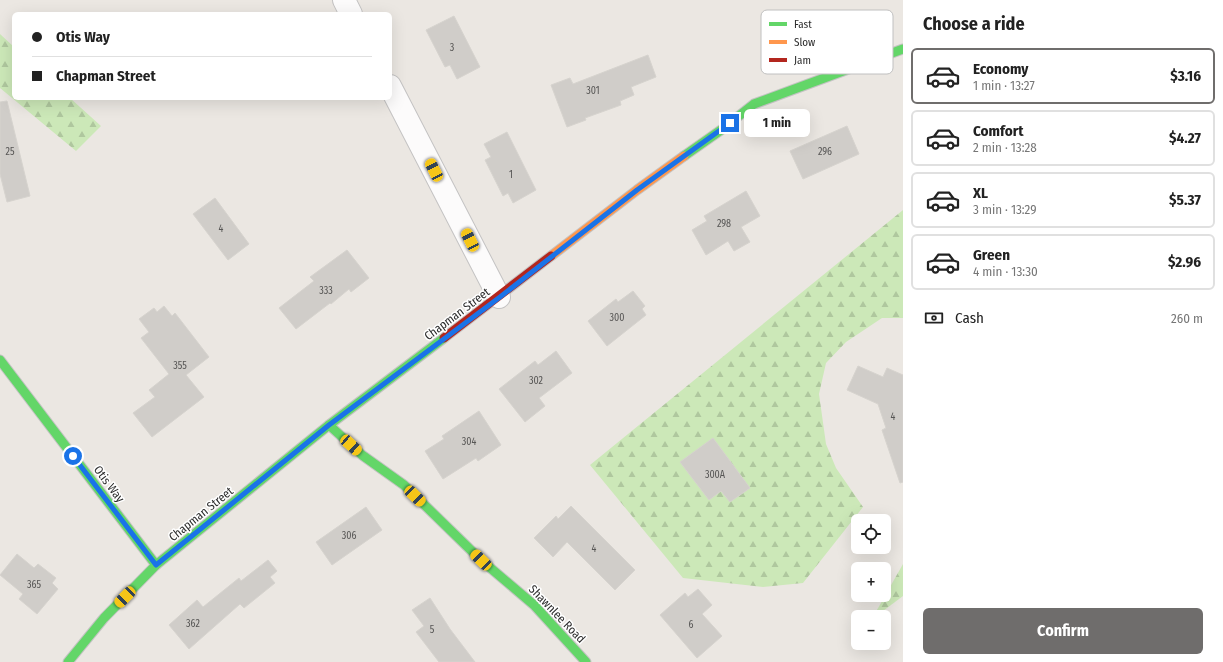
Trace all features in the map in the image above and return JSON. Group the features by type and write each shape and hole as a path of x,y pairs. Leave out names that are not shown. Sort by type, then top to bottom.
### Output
{"street":[{"path":"344,0 351,12"},
{"name":"Chapman Street","path":"893,53 903,49"},
{"name":"Chapman Street","path":"68,662 104,618 156,565 329,425 500,297 637,190 721,130 754,104 835,74"},
{"path":"392,90 500,297"},
{"name":"Otis Way","path":"0,360 156,565"},
{"name":"Shawnlee Road","path":"329,425 362,455 404,485 481,560 534,605 586,662"}],"green space":[{"path":"0,34 12,45 12,98 0,88"},
{"path":"14,100 72,100 101,126 76,151"},
{"path":"903,210 903,318 882,318 846,342 826,363 819,394 826,444 836,468 863,507 857,514 851,514 851,522 803,583 763,587 683,578 590,465"},
{"path":"903,564 903,596 884,610 877,610 881,602 891,602 891,585"}],"building":[{"path":"454,16 480,67 457,79 450,65 445,67 426,30"},
{"path":"648,55 656,77 631,87 634,95 620,101 621,105 585,118 586,120 567,127 551,85 570,78 573,84"},
{"path":"7,101 30,196 7,202 0,174 0,102"},
{"path":"847,126 859,154 803,179 790,151"},
{"path":"507,132 536,190 513,203 508,193 503,196 485,160 491,157 484,144"},
{"path":"746,191 760,216 741,227 750,242 734,251 728,241 706,255 692,230 707,221 704,216"},
{"path":"215,198 249,244 228,260 193,214"},
{"path":"347,250 369,278 351,292 349,289 296,329 279,308 314,281 310,277"},
{"path":"633,291 645,306 642,309 646,315 607,346 588,321 616,299 618,302"},
{"path":"164,306 172,316 175,313 209,357 186,375 204,397 152,437 133,413 155,397 149,390 169,374 141,338 149,332 139,319 154,308 157,312"},
{"path":"556,351 572,373 539,398 545,406 525,422 499,389 535,361 538,365"},
{"path":"858,366 883,377 887,368 903,375 903,482 900,483 882,430 886,428 878,404 847,390"},
{"path":"479,411 501,445 478,461 476,458 443,479 425,451 444,439 442,436"},
{"path":"713,438 750,488 730,502 721,491 709,500 680,462"},
{"path":"571,506 635,570 615,590 567,542 553,557 534,538 556,516 558,519"},
{"path":"366,507 382,530 332,565 316,542"},
{"path":"17,554 34,568 38,564 56,578 52,583 58,589 37,614 19,599 23,594 0,575"},
{"path":"268,560 277,571 270,577 275,583 244,608 240,604 189,649 169,625 197,600 203,607 239,578 241,581"},
{"path":"698,589 712,605 702,614 722,636 697,658 660,615 685,593 688,597"},
{"path":"430,598 450,629 475,662 439,662 416,632 424,626 412,610"}],"traffic: fast":[{"path":"893,53 903,49"},
{"path":"684,156 754,104 835,74"},
{"path":"68,662 104,618 156,565 329,425 444,338"},
{"path":"0,360 156,565"},
{"path":"329,425 362,455 404,485 481,560 534,605 586,662"}],"traffic: slow":[{"path":"551,256 684,156"}],"traffic: jam":[{"path":"444,338 551,256"}],"route":[{"path":"73,456 156,565 329,425 500,297 637,190 730,123"}]}
